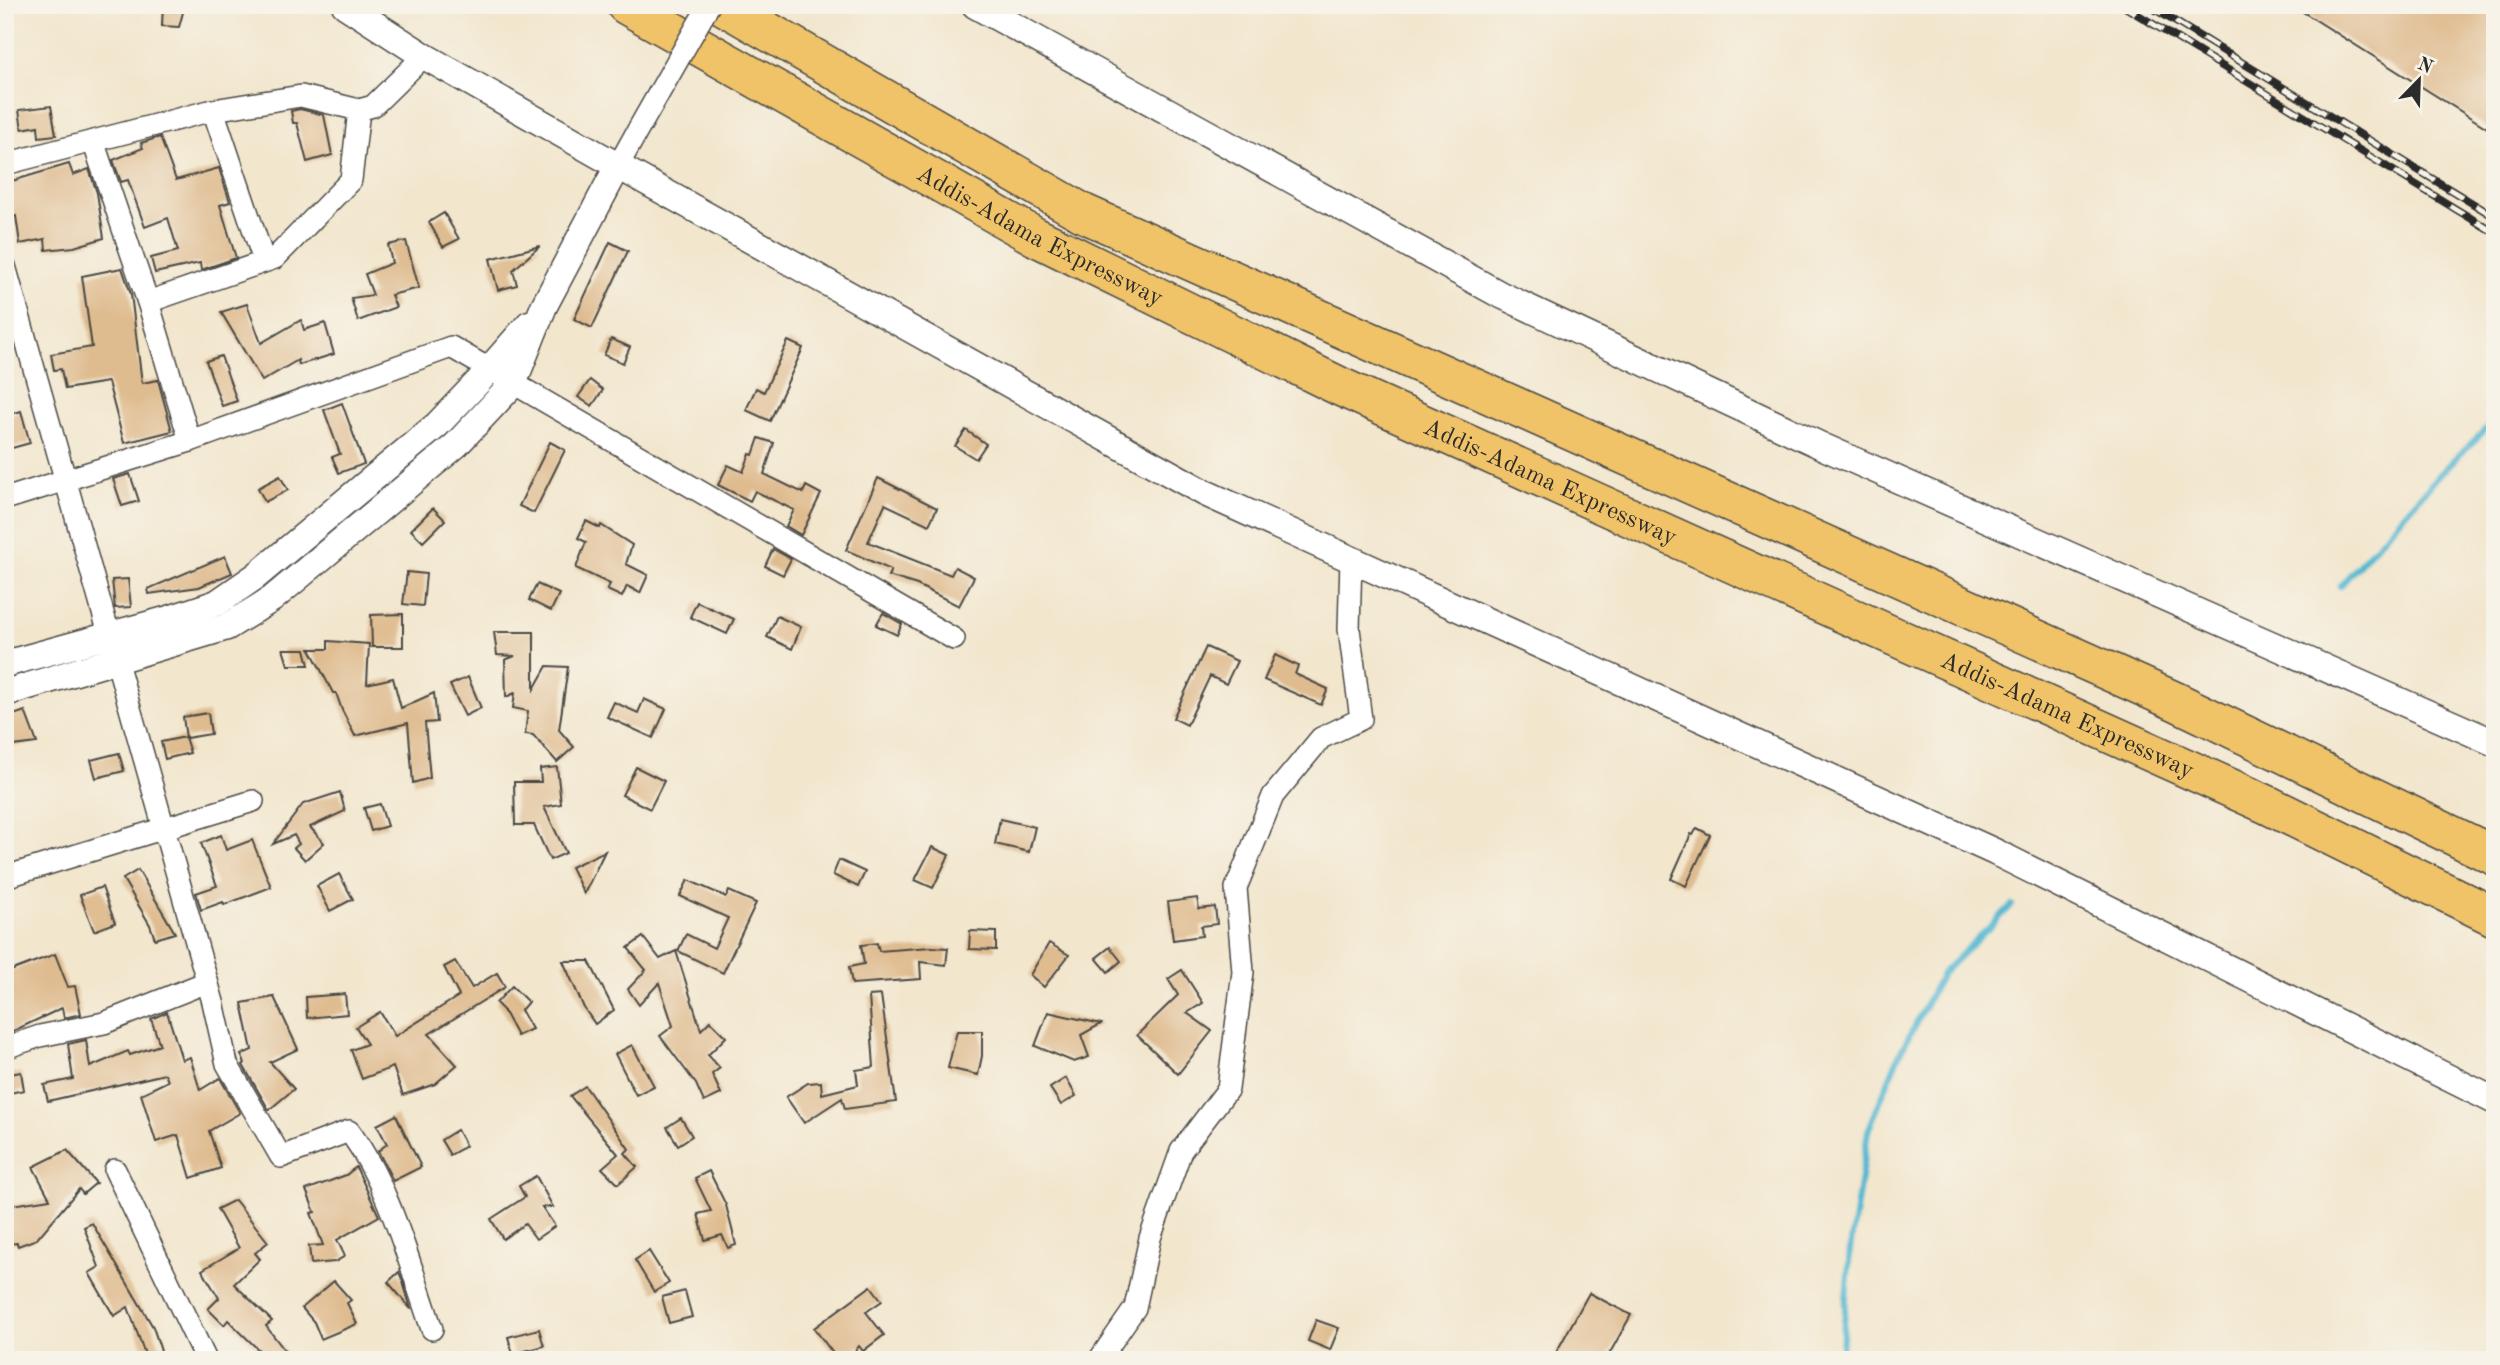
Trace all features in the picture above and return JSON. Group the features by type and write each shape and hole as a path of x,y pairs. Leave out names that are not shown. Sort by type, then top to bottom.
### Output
{"highway":[{"name":"Addis-Adama Expressway","path":"626,5 1036,237 1305,369 2269,805 2495,917"},
{"name":"Addis-Adama Expressway","path":"722,5 1083,213 2175,701 2495,856"}],"street":[{"path":"345,5 424,56 1205,493 1995,852 2495,1101"},
{"path":"5,664 227,627 272,599 456,446 513,384 544,306 618,166 709,5"},
{"path":"975,5 1499,294 1826,448 2495,743"},
{"path":"5,164 213,110 301,96 359,110 373,106 424,56"},
{"path":"213,110 264,261"},
{"path":"148,302 275,258 351,180 359,110"},
{"path":"93,141 148,302 190,441"},
{"path":"5,267 15,337 66,481 208,982 227,1064 281,1157 349,1131 363,1150 388,1205 432,1329"},
{"path":"5,692 218,603 256,576 437,425 491,369 544,306"},
{"path":"5,499 190,441 451,347 954,639"},
{"path":"1099,1360 1135,1308 1150,1237 1181,1151 1228,1089 1242,972 1236,888 1273,796 1321,738 1361,719 1349,629 1351,559"},
{"path":"5,877 253,801"},
{"path":"5,1048 40,1036 104,1023 208,982"},
{"path":"116,1170 206,1360"}],"building":[{"path":"163,5 185,5 179,27 162,26"},
{"path":"2292,5 2495,5 2495,133"},
{"path":"51,106 56,135 39,137 38,126 22,129 19,110"},
{"path":"300,109 324,115 332,155 307,162 297,123 293,123 291,111"},
{"path":"160,137 176,180 219,168 230,202 220,205 236,258 201,270 200,263 155,273 151,258 178,251 168,218 145,227 128,180 121,182 113,160 143,148 141,143"},
{"path":"69,164 73,175 89,169 97,193 104,238 74,247 46,250 45,239 20,244 16,216 13,217 9,200 5,201 5,183"},
{"path":"444,213 459,239 443,247 429,222"},
{"path":"406,241 419,288 391,295 396,307 358,321 351,298 373,295 365,274 392,263 388,245"},
{"path":"610,242 628,251 592,328 574,319"},
{"path":"540,246 513,270 517,285 498,290 490,259"},
{"path":"122,268 131,294 142,383 158,380 172,431 124,443 108,382 65,389 61,369 54,370 51,354 92,347 82,276"},
{"path":"247,304 261,343 301,320 304,330 325,323 334,354 299,365 298,360 262,381 221,312"},
{"path":"611,339 630,347 623,363 604,355"},
{"path":"788,341 803,348 770,421 746,410 756,388 764,392"},
{"path":"221,356 237,401 222,406 206,361"},
{"path":"590,380 603,390 592,406 578,397"},
{"path":"342,403 364,464 339,473 332,457 340,454 324,410"},
{"path":"21,411 30,443 5,450 5,416"},
{"path":"966,430 986,444 976,459 955,446"},
{"path":"759,438 774,443 764,474 803,493 806,486 821,494 801,535 786,526 794,510 755,491 750,501 718,485 728,465 743,472"},
{"path":"550,442 565,450 534,513 519,506"},
{"path":"130,474 139,501 122,506 113,479"},
{"path":"280,476 288,490 265,502 258,488"},
{"path":"878,478 937,508 929,525 885,504 868,542 951,575 955,567 974,577 959,606 917,585 888,576 891,570 846,550"},
{"path":"433,508 445,520 423,542 411,530"},
{"path":"586,521 600,528 601,525 632,545 626,564 648,575 640,593 627,586 622,597 607,590 610,584 576,568 586,542 578,538"},
{"path":"773,549 791,559 783,575 765,566"},
{"path":"225,556 232,573 199,587 149,594 148,589"},
{"path":"407,572 426,574 423,606 403,604"},
{"path":"128,579 131,607 115,608 112,580"},
{"path":"537,584 559,594 551,611 529,600"},
{"path":"697,602 734,619 727,634 690,617"},
{"path":"883,613 902,624 897,635 876,625"},
{"path":"403,614 403,647 372,647 371,615"},
{"path":"777,616 801,627 792,649 767,637"},
{"path":"494,632 534,632 534,689 547,666 568,667 559,730 574,747 557,762 533,735 525,734 528,711 513,708 515,693 506,697 505,660 515,656 497,655"},
{"path":"328,641 369,644 367,684 393,678 401,708 434,693 437,722 425,723 430,778 413,783 408,723 355,736 336,693 333,693 310,649 328,649"},
{"path":"1206,647 1237,661 1226,684 1210,676 1187,725 1173,718"},
{"path":"283,649 305,649 309,665 288,665"},
{"path":"1275,655 1298,666 1295,674 1328,689 1321,705 1264,680"},
{"path":"468,677 481,708 465,716 450,685"},
{"path":"644,699 666,709 653,738 607,717 614,702 638,713"},
{"path":"25,711 37,743 5,747 5,718"},
{"path":"208,713 211,734 186,738 183,717"},
{"path":"185,737 190,753 165,759 161,742"},
{"path":"119,753 124,771 96,778 91,760"},
{"path":"557,767 561,804 544,807 566,853 550,860 534,825 515,825 514,782 541,782 540,769"},
{"path":"636,767 664,781 650,809 622,795"},
{"path":"340,792 345,811 310,827 324,843 305,860 294,848 299,844 294,835 273,844 303,804"},
{"path":"380,804 387,826 371,831 364,808"},
{"path":"1000,819 1035,827 1029,852 995,844"},
{"path":"1697,828 1710,835 1686,886 1671,879 1691,834 1693,835"},
{"path":"221,835 226,850 252,840 271,887 224,905 223,902 201,910 196,893 217,886 201,843"},
{"path":"932,847 949,855 933,888 915,880"},
{"path":"605,851 584,894 571,867"},
{"path":"839,860 865,872 858,887 833,875"},
{"path":"138,870 175,933 155,939 150,925 123,879"},
{"path":"339,874 353,899 330,911 317,886"},
{"path":"688,880 726,897 729,891 756,903 723,973 678,951 686,934 714,948 728,918 680,896"},
{"path":"102,887 115,923 94,931 80,895"},
{"path":"1197,898 1199,909 1215,907 1217,924 1201,926 1202,936 1173,940 1168,902"},
{"path":"970,931 996,932 996,950 969,949"},
{"path":"643,937 660,959 676,951 701,1030 710,1021 726,1037 708,1055 720,1068 712,1074 721,1094 704,1102 696,1084 660,1036 673,1026 659,983 639,1005 628,989 646,970 628,948"},
{"path":"877,943 879,951 948,948 946,965 920,962 921,979 852,984 849,967 864,964 861,945"},
{"path":"1049,943 1069,955 1044,987 1030,975"},
{"path":"1110,947 1121,961 1108,972 1096,958"},
{"path":"55,954 68,987 75,986 81,1014 64,1018 62,1008 11,1032 5,996 5,973"},
{"path":"455,961 472,988 497,973 505,987 429,1034 457,1065 435,1084 403,1095 393,1067 362,1079 351,1050 367,1044 356,1027 380,1012 395,1036 459,996 444,967"},
{"path":"563,961 589,961 614,1010 595,1024 584,1008"},
{"path":"1182,970 1203,1003 1187,1013 1212,1031 1178,1074 1137,1035 1178,995 1168,979"},
{"path":"512,986 528,1002 521,1010 532,1029 517,1036 503,1010 496,1003"},
{"path":"345,994 347,1014 307,1018 306,997"},
{"path":"881,995 896,1102 845,1109 842,1098 804,1123 786,1097 808,1083 821,1082 822,1094 858,1085 856,1070 874,1067 869,996"},
{"path":"274,997 298,1049 270,1062 294,1089 269,1110 243,1065 245,1063 241,1055 252,1050 242,1003"},
{"path":"167,1012 182,1060 190,1057 200,1090 220,1078 240,1113 209,1131 221,1168 191,1178 178,1135 156,1142 141,1094 168,1081 165,1074 48,1101 44,1085 73,1079 68,1044 86,1040 90,1067 128,1051 130,1055 160,1045 151,1019"},
{"path":"1048,1012 1101,1024 1081,1035 1089,1057 1074,1062 1035,1046"},
{"path":"957,1031 982,1031 982,1056 978,1075 948,1068"},
{"path":"632,1045 654,1086 636,1095 615,1054"},
{"path":"21,1072 24,1090 5,1094 5,1075"},
{"path":"1066,1078 1076,1096 1061,1105 1050,1088"},
{"path":"585,1086 629,1149 625,1153 637,1167 618,1184 602,1168 618,1154 570,1096"},
{"path":"396,1115 421,1167 393,1181 378,1151 387,1144 377,1125"},
{"path":"681,1118 692,1136 678,1145 667,1127"},
{"path":"457,1130 466,1146 450,1155 441,1140"},
{"path":"67,1150 96,1183 83,1194 79,1189 37,1239 18,1246 17,1243 5,1244 5,1206 50,1199 33,1167"},
{"path":"356,1167 379,1216 337,1240 345,1256 335,1262 311,1264 309,1246 323,1245 311,1213 315,1212 306,1190 346,1175"},
{"path":"709,1171 726,1205 736,1245 728,1248 722,1235 705,1240 698,1214 711,1211 695,1178"},
{"path":"536,1176 553,1207 542,1207 555,1226 536,1239 525,1224 503,1239 491,1219 525,1197 519,1186"},
{"path":"235,1200 268,1242 255,1253 260,1259 234,1284 272,1321 266,1326 292,1360 269,1360 228,1320 224,1325 208,1309 219,1298 202,1270 239,1248 217,1209"},
{"path":"92,1223 153,1327 164,1360 147,1360 128,1307 114,1316 89,1273 99,1267 84,1227"},
{"path":"649,1251 669,1283 654,1292 635,1260"},
{"path":"399,1272 403,1282 411,1309 388,1282"},
{"path":"334,1281 351,1300 347,1303 357,1324 321,1339 314,1322 302,1308"},
{"path":"871,1286 882,1301 866,1312 884,1335 863,1351 859,1346 848,1360 838,1360 814,1328"},
{"path":"685,1291 692,1317 669,1323 662,1297"},
{"path":"1589,1293 1631,1315 1606,1360 1552,1360"},
{"path":"1316,1320 1339,1328 1330,1350 1308,1341"},
{"path":"539,1329 544,1346 513,1354 508,1337"}],"waterway":[{"path":"2340,586 2441,473 2495,420"},
{"path":"1841,1360 1850,1250 1868,1131 1899,1055 1942,974 2012,905"}],"railway":[{"path":"2122,5 2495,233"},
{"path":"2148,5 2495,217"}]}
